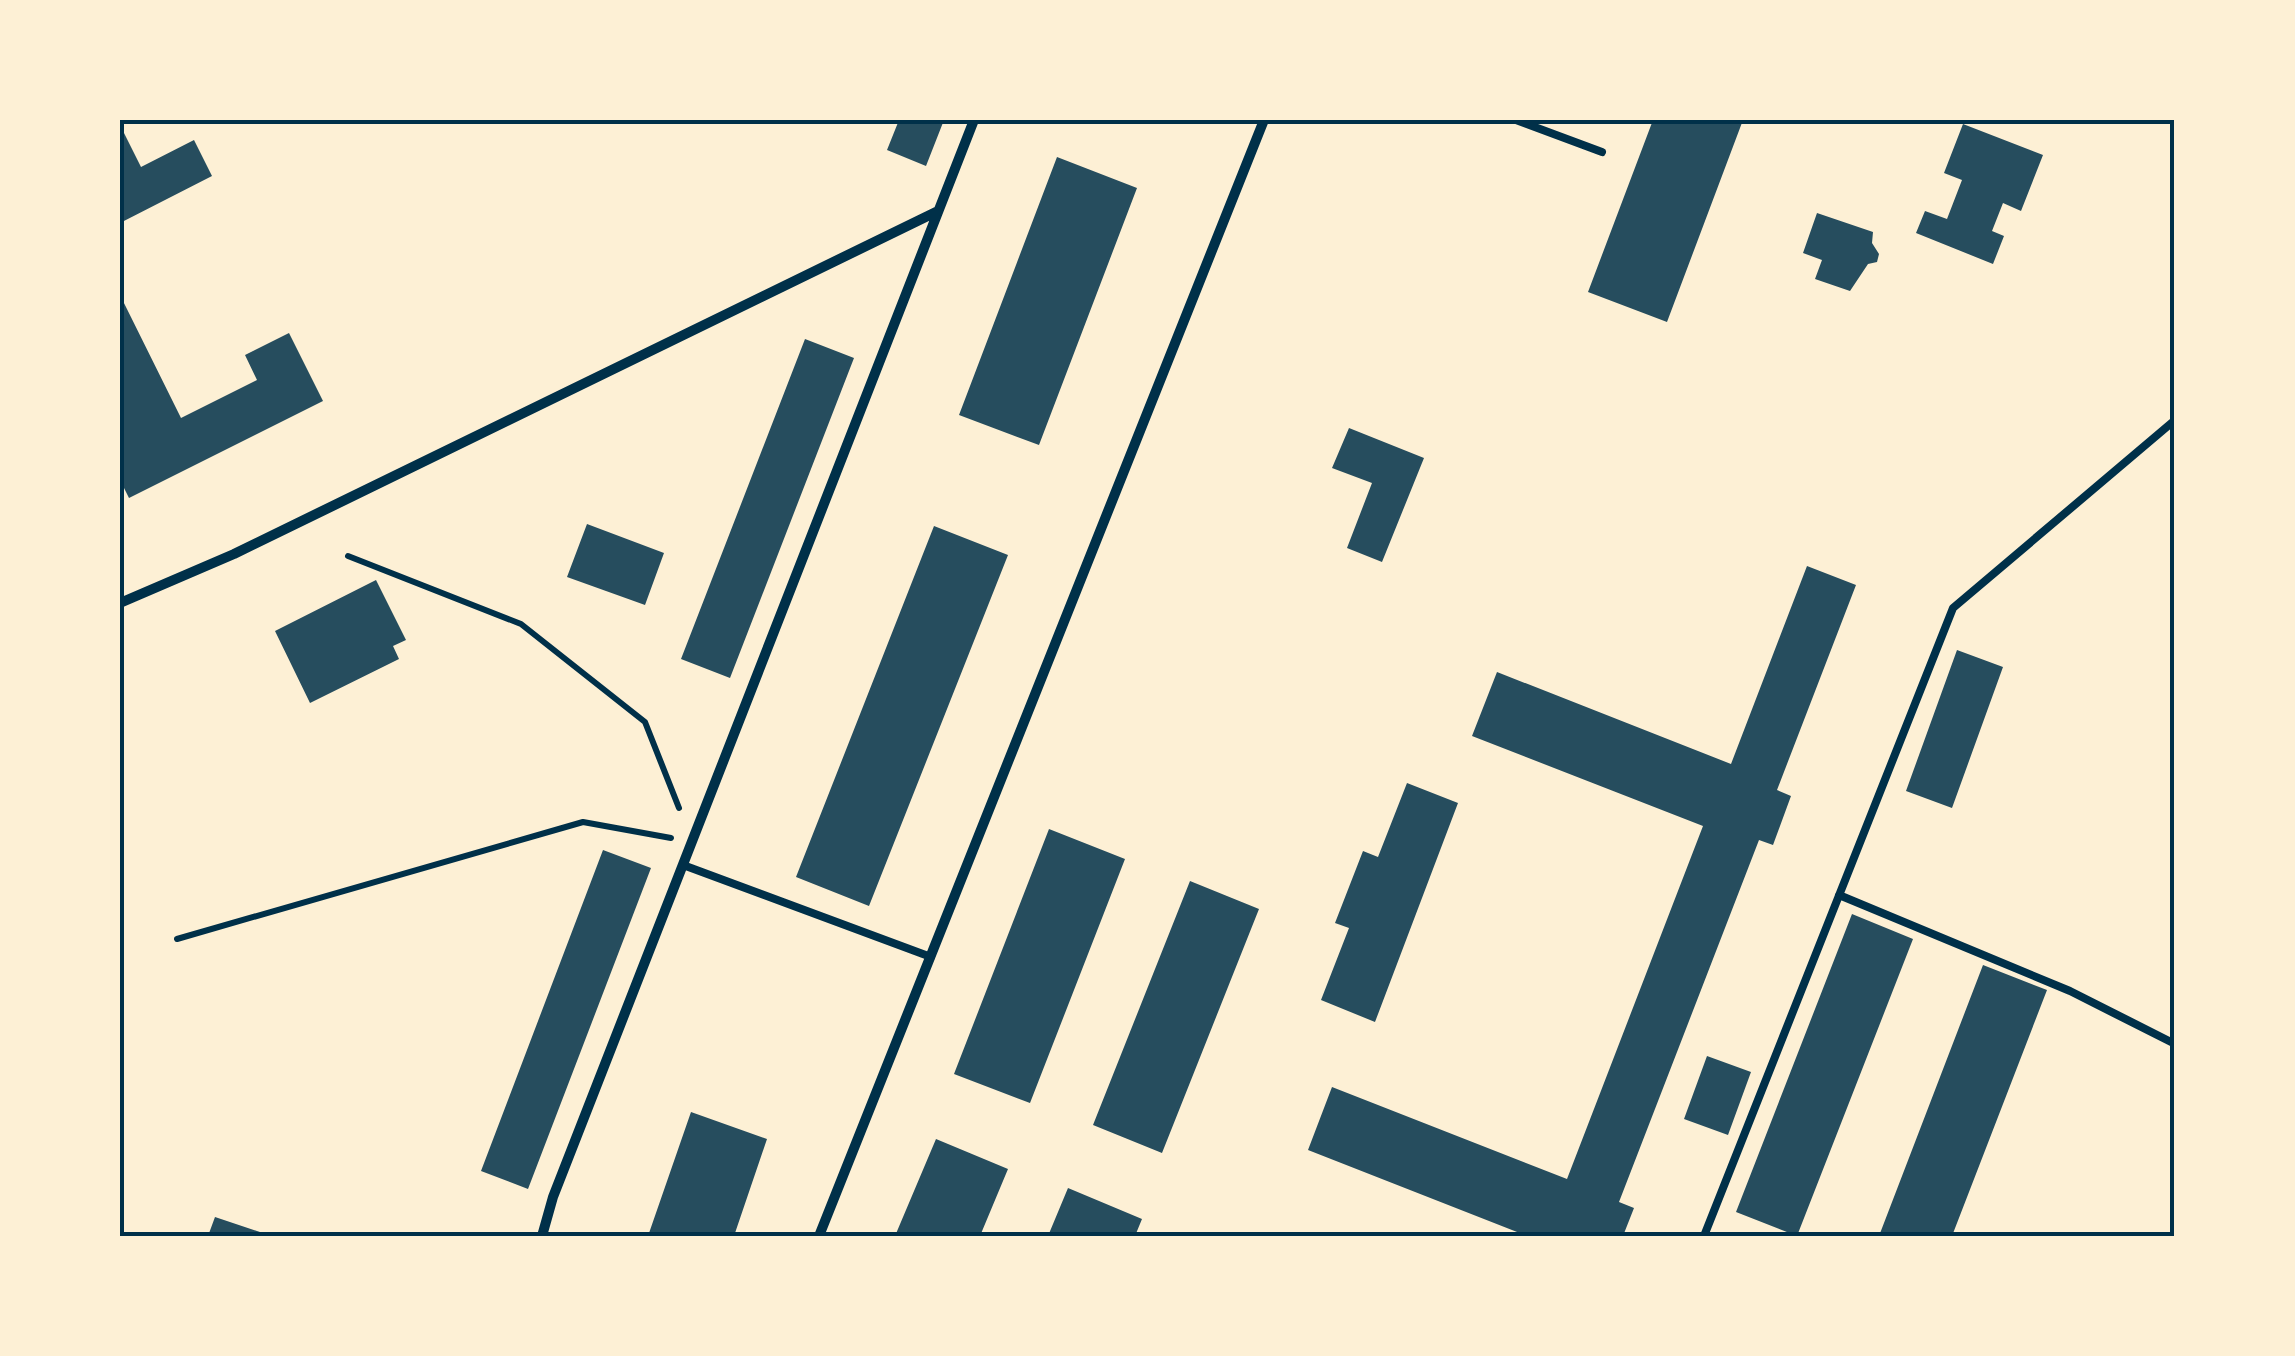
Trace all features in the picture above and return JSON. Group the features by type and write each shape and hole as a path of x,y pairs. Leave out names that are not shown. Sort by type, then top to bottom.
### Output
{"street":[{"path":"542,1236 553,1197 974,120"},
{"path":"819,1236 1264,120"},
{"path":"120,602 234,554 938,211"}],"lane":[{"path":"1516,120 1602,152"},
{"path":"1704,1236 1953,608 2175,420"},
{"path":"683,864 931,956"},
{"path":"1839,896 2070,990 2175,1044"}],"path":[{"path":"348,556 521,624 645,722 692,842"},
{"path":"176,939 583,822 692,842"}],"building":[{"path":"899,120 944,120 926,166 887,150"},
{"path":"1653,120 1743,120 1667,322 1588,292"},
{"path":"1963,124 2043,155 2021,211 2003,203 1992,231 2004,236 1993,264 1916,233 1925,211 1947,219 1962,180 1944,173"},
{"path":"120,125 141,167 194,140 212,176 120,223"},
{"path":"1057,157 1137,188 1039,445 959,415"},
{"path":"1817,213 1873,232 1872,243 1879,254 1877,262 1868,264 1850,291 1815,279 1822,260 1803,253"},
{"path":"120,295 181,418 257,380 245,355 289,333 323,401 129,498 120,480"},
{"path":"805,339 854,358 730,678 681,659"},
{"path":"1349,428 1424,458 1382,562 1347,548 1372,483 1332,468"},
{"path":"587,524 664,553 645,605 567,577"},
{"path":"934,526 1008,555 869,906 796,877"},
{"path":"1807,566 1856,585 1777,790 1791,796 1773,845 1759,840 1619,1202 1634,1208 1623,1236 1527,1236 1308,1150 1332,1087 1567,1179 1703,826 1472,736 1497,672 1731,764"},
{"path":"376,580 406,640 393,646 399,659 310,703 275,631"},
{"path":"1957,650 2003,667 1952,808 1906,791"},
{"path":"1407,783 1458,803 1375,1022 1321,1000 1349,928 1335,923 1363,851 1378,857"},
{"path":"1049,829 1125,859 1030,1103 954,1074"},
{"path":"603,850 651,868 528,1189 481,1171"},
{"path":"1190,881 1259,909 1162,1153 1093,1125"},
{"path":"1852,914 1913,939 1797,1236 1736,1212"},
{"path":"1983,965 2047,990 1952,1236 1879,1236"},
{"path":"1707,1056 1751,1072 1728,1135 1684,1119"},
{"path":"691,1112 767,1139 734,1236 648,1236"},
{"path":"936,1139 1008,1169 980,1236 895,1236"},
{"path":"1068,1188 1142,1219 1135,1236 1048,1236"},
{"path":"215,1217 269,1235 269,1236 208,1236"}]}
